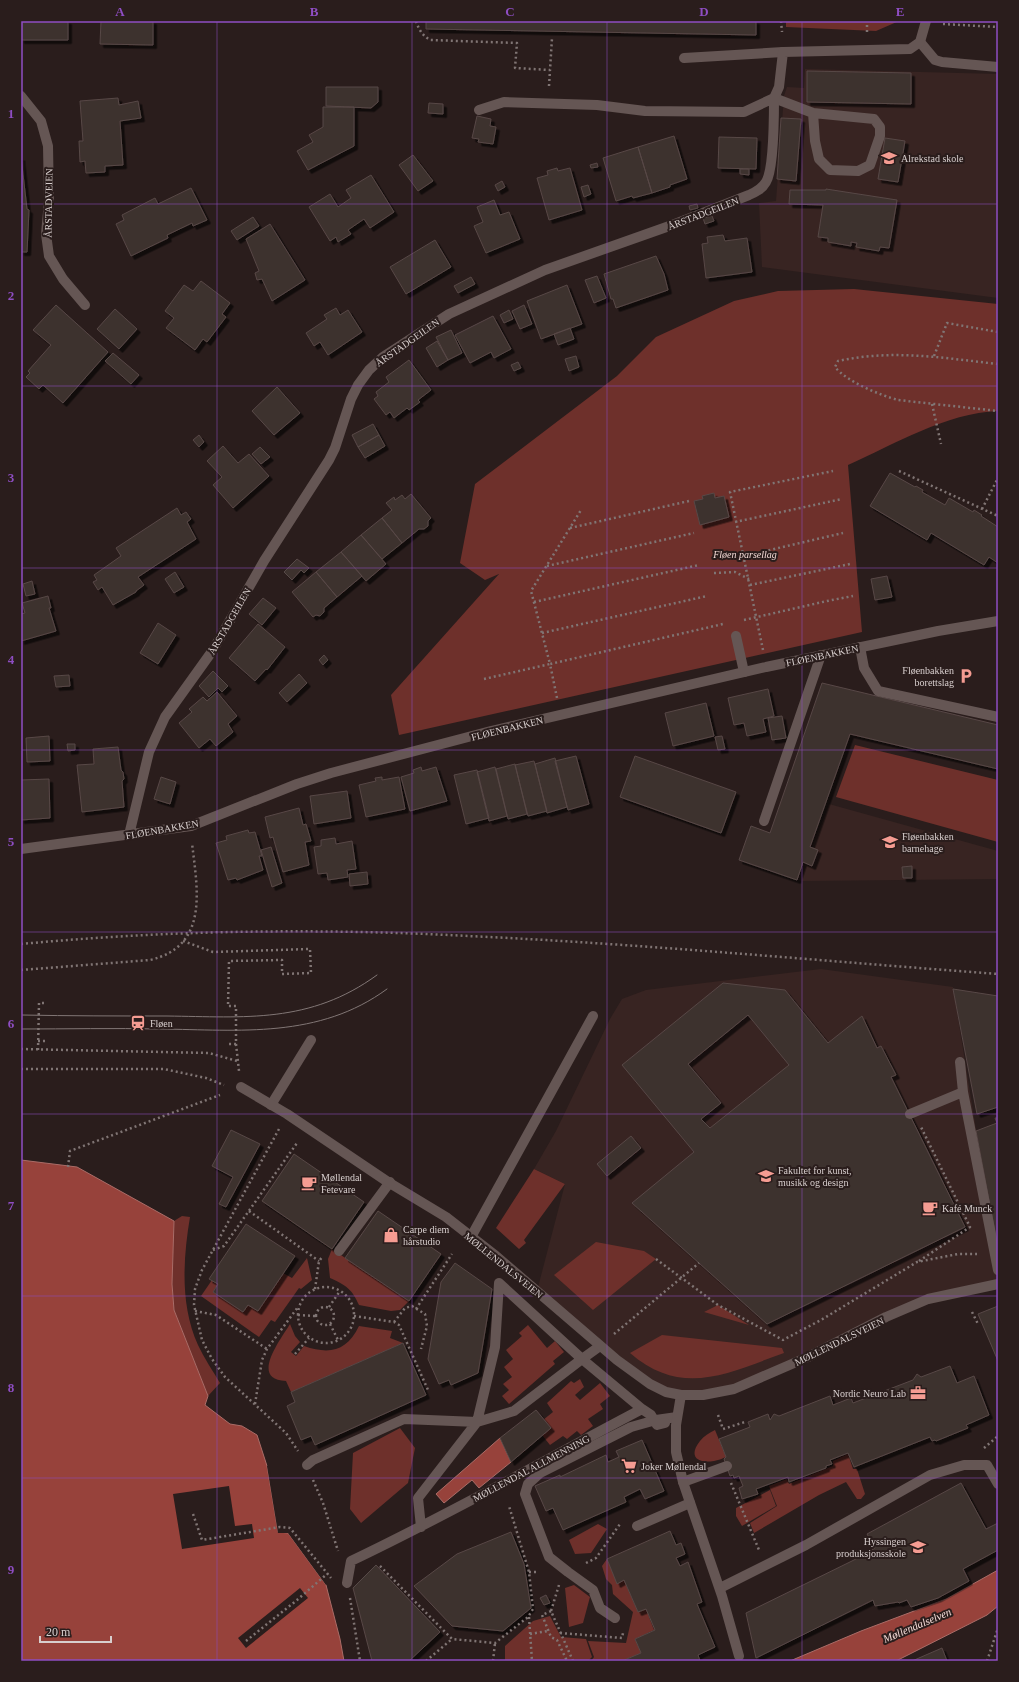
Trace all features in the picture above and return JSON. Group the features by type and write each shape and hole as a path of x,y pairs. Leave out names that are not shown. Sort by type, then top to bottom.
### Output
{"street":[{"path":"684,58 783,52 910,49 920,42 926,21"},
{"path":"920,42 935,60 942,62 998,67"},
{"name":"ÅRSTADGEILEN","path":"129,835 149,752 165,717 213,650 264,561 329,460 335,448 351,399 368,370 383,357 449,314 523,279 574,259 675,224 759,190 766,182 769,172 774,122 774,98 779,87 783,52"},
{"name":"ÅRSTADVEIEN","path":"21,96 41,121 48,146 49,201 46,234 49,256 63,279 86,305"},
{"path":"478,110 504,102 597,105 645,111 744,112 774,98 813,114 874,119 880,127 880,136 870,165 858,171 830,170 820,159 815,141 813,114"},
{"name":"FLØENBAKKEN","path":"21,849 191,826 208,821 297,784 331,773 491,731 821,655 998,621"},
{"path":"736,636 744,672"},
{"path":"860,647 864,668 878,691 998,717"},
{"path":"764,821 821,655"},
{"path":"471,1237 593,1016"},
{"path":"272,1105 311,1040"},
{"path":"960,1062 963,1092 998,1270"},
{"name":"MØLLENDALSVEIEN","path":"240,1087 287,1114 446,1217 500,1259 600,1346 650,1384 666,1392 681,1396 702,1395 734,1389 808,1357 886,1317 928,1299 998,1284"},
{"path":"910,1114 963,1092"},
{"path":"338,1251 390,1182"},
{"path":"421,1528 418,1498 477,1422 495,1347 499,1283 582,1359 660,1422"},
{"path":"307,1465 313,1460 404,1419 477,1422 514,1411 600,1346"},
{"path":"681,1396 677,1417 676,1452 683,1482 720,1588 739,1656"},
{"name":"MØLLENDAL ALLMENNING","path":"347,1583 351,1561 421,1528 642,1409"},
{"path":"615,1618 600,1608 593,1590 549,1556 524,1494 528,1484 540,1473 624,1431 677,1417"},
{"path":"720,1588 806,1545 930,1476 964,1465 987,1465 998,1484"},
{"path":"683,1482 725,1467"},
{"path":"637,1526 690,1503"}],"path":[{"path":"416,21 419,29 425,37 430,40 516,43 515,68 550,70 552,38"},
{"path":"781,21 782,32"},
{"path":"867,21 867,34"},
{"path":"948,24 998,27"},
{"path":"934,356 947,323 998,332"},
{"path":"998,364 934,356 889,354 863,356 838,361 835,367 850,379 888,397 932,404 998,411"},
{"path":"932,404 941,444"},
{"path":"766,667 730,492 833,471"},
{"path":"899,471 998,516"},
{"path":"982,509 998,478"},
{"path":"736,522 842,499"},
{"path":"570,528 689,501"},
{"path":"561,714 531,591 580,510"},
{"path":"547,566 694,532"},
{"path":"744,556 843,533"},
{"path":"750,585 850,564"},
{"path":"534,602 699,565"},
{"path":"714,573 735,572 749,579"},
{"path":"542,633 707,596"},
{"path":"756,618 852,596"},
{"path":"484,680 714,626"},
{"path":"21,970 150,960 167,954 183,941 190,931 196,915 196,882 191,826"},
{"path":"21,944 218,932 419,934 571,942 998,974"},
{"path":"183,941 213,952 310,949 311,973 282,974 282,960 229,961 228,1006 236,1006 236,1044 227,1044"},
{"path":"38,1050 39,1003 46,1003"},
{"path":"38,1041 45,1041"},
{"path":"21,1050 209,1053 237,1061"},
{"path":"21,1069 164,1069 206,1078 224,1085 240,1087"},
{"path":"68,1167 70,1151 220,1095"},
{"path":"287,1114 202,1270 195,1289 194,1305 202,1340 212,1359 225,1377 286,1433 307,1465 323,1503 339,1554"},
{"path":"656,1259 718,1305 783,1340 821,1320 917,1262 970,1227 919,1122"},
{"path":"213,1250 224,1246 298,1143"},
{"path":"249,1212 319,1261"},
{"path":"315,1289 319,1261 326,1252"},
{"path":"416,1309 452,1254"},
{"path":"917,1262 958,1254 982,1254"},
{"path":"600,1346 699,1263"},
{"path":"254,1404 262,1360 267,1349 308,1293 315,1289 328,1287 340,1290 350,1300 352,1305 354,1316 353,1325 350,1330 338,1340 328,1343 321,1343 309,1338 301,1328 298,1315 301,1303"},
{"path":"329,1307 340,1290"},
{"path":"394,1322 405,1308 412,1306 425,1314 427,1326 421,1349"},
{"path":"329,1307 334,1314 333,1320 330,1324 324,1325 319,1323 316,1316 320,1308 329,1307"},
{"path":"195,1311 216,1315 267,1349"},
{"path":"972,1312 978,1324"},
{"path":"298,1315 316,1316"},
{"path":"354,1316 394,1322 399,1325 428,1390"},
{"path":"330,1324 338,1340"},
{"path":"294,1354 309,1338"},
{"path":"718,1415 723,1430 745,1422"},
{"path":"725,1467 765,1565"},
{"path":"380,1566 452,1639 494,1643 528,1617 533,1609 529,1572 508,1502 499,1485"},
{"path":"193,1514 202,1540 280,1527 290,1528 327,1574 340,1587 347,1583 360,1661"},
{"path":"573,1661 551,1611 560,1583 572,1575 582,1565 596,1558 623,1521"},
{"path":"246,1641 298,1600 327,1574"},
{"path":"551,1611 542,1615 551,1637 556,1640 567,1661"},
{"path":"528,1617 532,1661"},
{"path":"987,1661 998,1628"},
{"path":"530,1634 548,1631"},
{"path":"426,1661 452,1639"},
{"path":"493,1661 494,1643"}],"shaded area":[{"name":"Alrekstad skole","path":"805,69 998,74 998,298 762,267 759,203 776,201 784,96 787,87 804,88"},
{"name":"Fløenbakken barnehage","path":"829,804 998,851 998,879 801,881 740,860 752,828 764,851 805,865"},
{"name":"Fakultet for kunst, musikk og design","path":"821,969 953,987 998,1266 998,1284 928,1299 734,1389 666,1392 537,1291 565,1184 534,1169 556,1131 610,1019 622,999 646,990"}],"green space":[{"path":"786,21 899,21 876,31 786,27"},
{"name":"Fløen parsellag","path":"854,289 998,304 998,411 959,417 940,423 902,439 848,465 862,632 399,735 391,695 499,574 485,580 460,563 475,484 617,376 656,337 734,301 778,291"},
{"path":"855,745 998,780 998,842 836,797"},
{"path":"534,1169 565,1184 524,1240 526,1243 519,1249 496,1228"},
{"path":"182,1216 190,1217 185,1265 188,1314 198,1345 220,1383 208,1396 174,1310 172,1283 174,1221"},
{"path":"596,1242 644,1251 656,1259 593,1310 554,1275"},
{"path":"332,1249 409,1301 400,1310 391,1311 359,1305 354,1295 348,1288 330,1278 328,1259"},
{"path":"307,1258 312,1280 301,1289 299,1288 275,1322 271,1320 259,1337 201,1296 212,1280 218,1284 213,1292 243,1312 248,1305 258,1311 283,1273 292,1278"},
{"path":"718,1305 749,1325 704,1312"},
{"path":"290,1324 295,1336 300,1342 291,1352 296,1356 304,1346 322,1350 337,1349 349,1341 359,1326 392,1331 390,1338 403,1343 291,1392 286,1381 275,1379 270,1374 269,1366 275,1348"},
{"path":"528,1325 547,1348 555,1341 564,1352 553,1361 555,1364 509,1404 502,1396 509,1390 503,1384 512,1377 504,1367 513,1359 506,1350 522,1336 519,1333"},
{"path":"662,1335 782,1348 784,1353 724,1374 687,1378 668,1375 649,1367 630,1353"},
{"path":"580,1379 584,1387 575,1395 580,1400 600,1383 610,1396 600,1404 603,1409 588,1419 593,1426 581,1435 577,1431 567,1439 563,1436 550,1445 542,1435 551,1428 543,1420 553,1412 547,1403 571,1381 574,1383"},
{"path":"400,1428 415,1448 408,1483 361,1523 350,1509 353,1453"},
{"path":"715,1430 726,1457 708,1462 699,1460 695,1455 696,1446 703,1438"},
{"path":"848,1454 853,1469 857,1469 865,1494 861,1499 857,1499 846,1482 819,1495 754,1533 750,1523 777,1506 769,1486 787,1479 789,1484 833,1466 833,1461"},
{"path":"770,1490 776,1506 742,1526 736,1516 736,1508"},
{"path":"598,1524 607,1529 591,1553 575,1554 569,1540"},
{"path":"607,1559 617,1583 624,1580 638,1612 646,1609 654,1630 635,1639 641,1653 622,1661 591,1661 594,1657 588,1641 626,1643 633,1612 613,1594 612,1585 606,1579 602,1566"},
{"path":"574,1585 590,1597 583,1623 569,1627 565,1588"},
{"path":"550,1616 561,1637 586,1639 592,1657 588,1661 505,1661 505,1646 533,1621"}],"water":[{"path":"21,1160 77,1167 174,1221 172,1284 174,1310 208,1396 205,1405 230,1424 242,1426 257,1435 267,1466 278,1532 288,1533 326,1585 344,1661 21,1661"},
{"path":"500,1438 511,1462 479,1488 472,1480 444,1503 436,1494"},
{"name":"Møllendalselven","path":"998,1570 998,1606 987,1615 896,1661 790,1661 861,1631 946,1599"}],"pier":[{"path":"269,1465 280,1531 289,1531 327,1583 326,1585 288,1533 278,1533 267,1466"},
{"path":"229,1486 235,1526 252,1524 254,1538 182,1549 173,1494"},
{"path":"300,1588 308,1598 246,1648 238,1638"}],"building":[{"path":"21,21 68,21 68,40 21,40"},
{"path":"101,21 153,21 153,45 100,44"},
{"path":"426,21 756,21 756,35 426,29"},
{"path":"807,71 911,73 911,104 807,102"},
{"path":"326,87 378,87 378,102 371,108 326,106"},
{"path":"118,98 119,105 138,101 141,118 120,121 123,165 105,166 105,172 86,173 85,161 80,162 79,141 83,141 80,101"},
{"path":"429,103 443,104 443,114 428,113"},
{"path":"323,107 354,107 354,146 308,170 297,151 313,142 309,135 323,127"},
{"path":"477,116 491,119 490,126 496,127 493,144 478,142 479,139 472,138"},
{"path":"781,118 801,119 796,181 777,179"},
{"path":"674,136 687,179 652,193 638,147"},
{"path":"719,137 757,138 756,169 718,168"},
{"path":"885,138 905,141 898,182 878,179"},
{"path":"638,147 652,193 633,198 632,196 616,201 603,158"},
{"path":"413,155 433,181 418,191 399,165"},
{"path":"21,157 27,209 29,210 27,252 21,252"},
{"path":"597,163 598,167 591,168 590,165"},
{"path":"557,168 558,171 570,168 582,210 549,220 537,178 548,175 547,171"},
{"path":"740,169 749,169 749,175 740,174"},
{"path":"371,175 394,212 370,228 364,219 348,230 351,234 338,242 336,237 330,241 309,207 330,194 338,207 351,198 346,190"},
{"path":"502,181 505,187 498,191 495,185"},
{"path":"588,185 591,194 584,197 581,187"},
{"path":"191,188 207,220 193,226 192,223 167,235 168,238 131,256 116,224 124,220 122,215 155,198 158,204"},
{"path":"826,189 897,200 889,248 880,247 879,251 856,247 857,243 851,242 851,246 828,242 828,238 818,237 823,205 789,204 790,190"},
{"path":"494,200 500,215 509,212 520,239 486,253 474,226 483,222 477,207"},
{"path":"697,204 698,208 690,210 689,206"},
{"path":"712,216 714,221 705,224 703,218"},
{"path":"253,217 259,226 237,240 231,231"},
{"path":"270,224 305,280 272,301 262,279 257,280 255,273 259,271 246,239"},
{"path":"723,235 725,241 747,238 752,272 706,278 702,244 708,243 707,237"},
{"path":"435,240 451,267 406,294 390,267"},
{"path":"656,256 664,274 668,290 616,308 613,299 611,299 604,274"},
{"path":"597,276 606,298 594,303 585,280"},
{"path":"471,277 475,284 458,293 454,286"},
{"path":"201,281 230,303 222,314 226,317 207,342 203,339 195,350 166,328 174,318 165,311 184,285 193,291"},
{"path":"567,285 582,324 541,339 527,301"},
{"path":"56,305 108,352 63,403 43,385 39,389 26,377 30,373 28,371 51,345 33,330"},
{"path":"524,305 532,324 520,329 512,311"},
{"path":"336,308 340,315 348,310 362,332 328,355 320,342 314,346 306,333 327,319 324,315"},
{"path":"115,309 137,329 119,349 97,329"},
{"path":"509,310 513,319 504,323 500,315"},
{"path":"493,316 511,349 494,358 491,352 470,363 455,335"},
{"path":"570,328 574,339 558,345 554,334"},
{"path":"451,330 462,353 448,360 436,337"},
{"path":"437,341 448,360 437,367 426,348"},
{"path":"113,353 139,375 131,384 105,361"},
{"path":"576,356 579,367 569,371 565,359"},
{"path":"409,360 431,390 418,400 420,402 409,410 407,408 394,418 390,412 386,415 374,399 378,396 376,392 389,382 386,377"},
{"path":"518,362 521,368 514,371 511,365"},
{"path":"277,387 300,413 274,435 252,411"},
{"path":"373,424 379,435 358,447 352,435"},
{"path":"199,435 204,442 199,447 193,440"},
{"path":"379,435 385,446 365,458 358,447"},
{"path":"223,446 238,463 249,454 269,476 233,508 213,485 222,477 207,461"},
{"path":"260,447 270,457 261,464 252,454"},
{"path":"890,473 923,490 922,492 945,505 949,498 973,512 974,510 998,527 998,563 989,557 984,565 931,533 927,540 870,506"},
{"path":"714,493 715,498 724,496 729,517 700,525 694,501 703,499 702,496"},
{"path":"411,494 431,518 428,521 428,526 424,529 419,529 402,543 382,518 392,510 386,503 394,497 395,500 402,495 405,499"},
{"path":"177,508 181,515 186,512 191,519 187,522 196,539 138,577 144,585 136,592 113,605 102,587 98,590 93,582 97,580 94,575 121,556 116,548"},
{"path":"382,518 402,543 382,559 361,535"},
{"path":"361,535 386,564 366,581 341,552"},
{"path":"341,552 362,576 337,597 316,572"},
{"path":"297,559 309,568 304,573 301,570 292,580 284,572"},
{"path":"175,572 184,587 174,593 165,579"},
{"path":"316,572 337,597 324,608 324,612 320,616 316,615 313,617 292,592"},
{"path":"887,576 892,597 875,600 871,579"},
{"path":"32,581 35,594 26,596 23,584"},
{"path":"48,596 51,608 49,608 56,631 21,641 21,614 25,613 22,603"},
{"path":"263,598 276,608 262,625 249,614"},
{"path":"158,623 176,635 158,664 140,653"},
{"path":"258,624 285,647 267,670 266,669 255,681 229,658"},
{"path":"324,655 328,660 323,665 319,660"},
{"path":"213,671 228,686 222,692 218,688 209,697 199,686"},
{"path":"299,674 307,683 287,702 279,693"},
{"path":"69,675 70,686 56,687 54,676"},
{"path":"822,683 998,725 998,769 850,734 810,847 818,850 812,866 803,862 797,880 739,860 751,826 770,833"},
{"path":"768,689 774,716 763,719 766,732 747,736 744,723 734,725 728,698"},
{"path":"217,692 237,716 228,724 233,732 216,746 210,739 199,748 179,723 192,712 189,709 203,697 207,701"},
{"path":"706,703 714,736 673,746 665,713"},
{"path":"782,716 786,738 772,740 768,718"},
{"path":"49,736 50,761 27,762 26,738"},
{"path":"722,736 725,749 718,750 715,737"},
{"path":"67,744 75,744 75,750 68,751"},
{"path":"118,747 121,770 123,772 124,779 122,781 124,807 82,812 77,765 94,764 93,749"},
{"path":"576,756 589,804 568,810 555,761"},
{"path":"635,756 736,792 721,833 620,797"},
{"path":"555,758 567,807 547,813 535,764"},
{"path":"534,761 547,811 528,816 515,765"},
{"path":"515,764 527,814 508,819 496,769"},
{"path":"421,767 422,771 436,767 447,801 410,811 401,777 414,773 413,770"},
{"path":"495,767 507,816 489,821 477,772"},
{"path":"477,770 489,818 466,824 454,775"},
{"path":"161,777 176,782 170,804 154,799"},
{"path":"382,777 382,780 399,777 405,809 366,817 359,785 376,781 375,778"},
{"path":"49,779 50,818 21,820 21,780"},
{"path":"347,791 351,818 314,824 310,796"},
{"path":"299,808 303,825 306,824 311,841 305,842 309,865 283,872 273,837 270,838 265,817"},
{"path":"248,830 249,833 255,832 262,856 259,856 263,870 237,880 236,878 228,880 216,843 227,840 226,836"},
{"path":"335,838 336,844 352,841 356,869 347,870 348,877 328,880 327,873 318,874 314,847 321,846 321,840"},
{"path":"271,847 282,883 272,887 261,850"},
{"path":"912,866 912,878 903,878 902,867"},
{"path":"367,872 368,884 350,886 349,874"},
{"path":"723,983 785,990 828,1043 862,1016 877,1048 881,1046 896,1075 891,1077 965,1227 767,1324 632,1203 694,1152 622,1065","holes":["748,1015 789,1065 710,1128 701,1119 721,1103 688,1064"]},
{"path":"953,989 998,996 998,1107 977,1114"},
{"path":"995,1118 998,1118 998,1248 976,1131 997,1123"},
{"path":"231,1130 260,1144 226,1207 219,1204 233,1177 212,1166"},
{"path":"631,1136 641,1148 607,1176 597,1164"},
{"path":"294,1154 364,1202 332,1249 262,1201"},
{"path":"378,1211 441,1254 409,1301 345,1258"},
{"path":"246,1224 295,1256 258,1311 248,1305 243,1312 213,1292 218,1284 209,1279"},
{"path":"455,1263 492,1289 478,1373 451,1385 449,1380 439,1384 428,1359 441,1282"},
{"path":"998,1306 998,1361 978,1314"},
{"path":"403,1343 426,1395 315,1445 311,1436 301,1440 287,1406 295,1402 291,1392"},
{"path":"950,1366 957,1383 974,1376 989,1415 966,1425 968,1428 936,1441 932,1441 930,1437 854,1467 848,1453 830,1460 832,1464 826,1466 826,1468 789,1482 788,1477 756,1489 758,1494 742,1499 739,1488 743,1486 739,1476 734,1478 733,1475 730,1476 724,1459 726,1457 719,1439 750,1427 748,1422 768,1414 770,1420 774,1414 779,1416 830,1396 833,1405 851,1398 853,1403 913,1380 917,1374 921,1377"},
{"path":"536,1410 551,1428 511,1462 500,1438"},
{"path":"642,1440 664,1491 645,1499 640,1489 624,1497 626,1502 563,1530 553,1508 546,1511 535,1486 560,1475 560,1477 606,1455 608,1462 619,1457 616,1451"},
{"path":"961,1483 986,1529 998,1523 998,1550 963,1569 969,1581 938,1598 911,1607 907,1600 899,1603 875,1606 873,1600 756,1658 746,1613 854,1560 875,1548 867,1534"},
{"path":"670,1531 676,1545 681,1543 685,1554 676,1558 680,1566 688,1562 702,1602 697,1604 715,1647 698,1655 700,1661 622,1661 641,1653 635,1639 655,1630 646,1609 638,1612 624,1580 617,1584 607,1559"},
{"path":"511,1532 524,1564 531,1608 503,1631 452,1626 414,1586 457,1554"},
{"path":"376,1565 440,1632 409,1661 372,1661 353,1588"},
{"path":"546,1595 550,1603 544,1605 540,1598"},
{"path":"942,1648 947,1661 912,1661"}],"tram line":[{"path":"21,1015 223,1017 276,1014 302,1010 327,1002 352,991 377,975"},
{"path":"21,1029 249,1030 278,1028 306,1024 334,1016 361,1005 387,989"}],"place":[{"name":"Alrekstad skole","path":"889,158"},
{"name":"Fløenbakken borettslag","path":"966,676"},
{"name":"Fløenbakken barnehage","path":"890,842"},
{"name":"Fløen","path":"138,1023"},
{"name":"Fakultet for kunst, musikk og design","path":"766,1176"},
{"name":"Møllendal Fetevare","path":"309,1183"},
{"name":"Kafé Munck","path":"930,1208"},
{"name":"Carpe diem hårstudio","path":"391,1235"},
{"name":"Nordic Neuro Lab","path":"918,1393"},
{"name":"Joker Møllendal","path":"629,1466"},
{"name":"Hyssingen produksjonsskole","path":"918,1547"}]}
